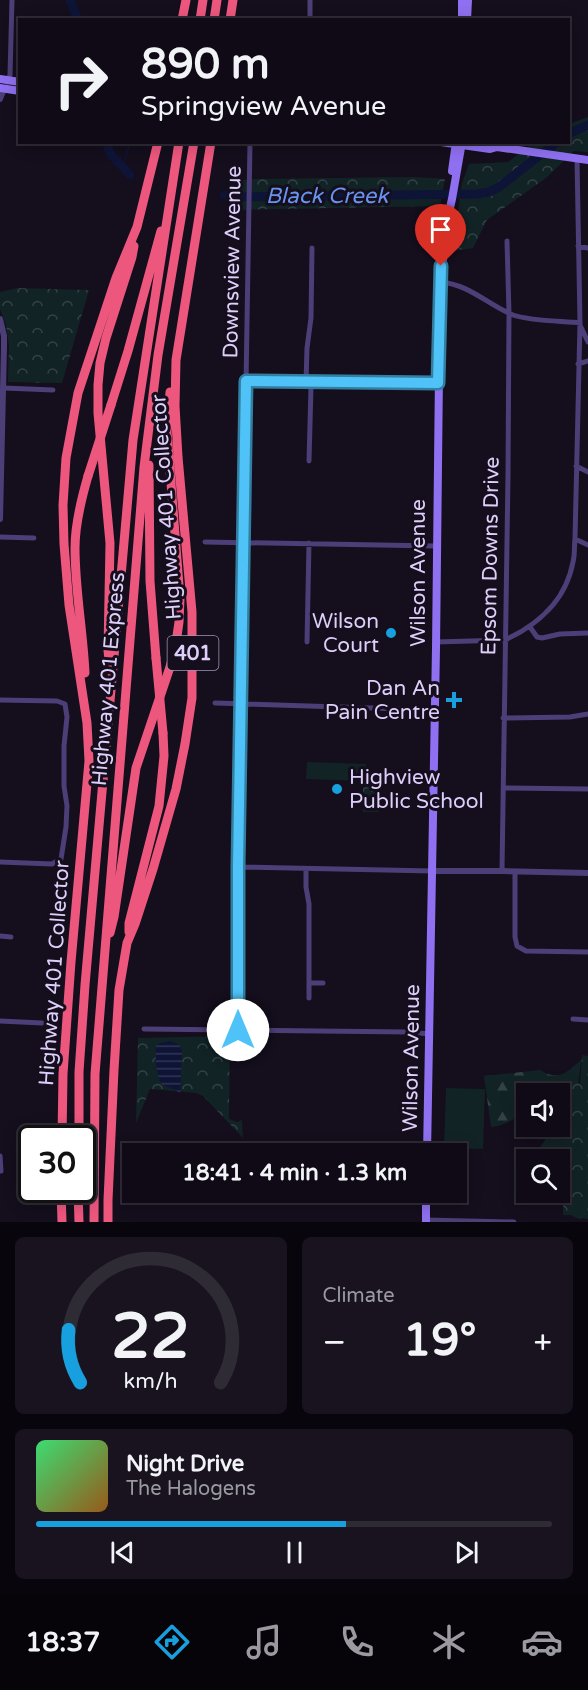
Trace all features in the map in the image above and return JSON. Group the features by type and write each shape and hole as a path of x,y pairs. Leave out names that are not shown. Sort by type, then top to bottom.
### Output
{"highway":[{"path":"182,18 186,0"},
{"path":"200,18 203,0"},
{"path":"214,18 217,0"},
{"path":"230,18 233,0"},
{"name":"Highway 401 Collector","path":"62,1125 63,1074 70,974 89,761 87,723 69,604 64,544 63,505 66,458 78,393 116,278 137,227 158,144"},
{"name":"Highway 401 Express","path":"79,1125 79,1072 85,985 133,440 178,144"},
{"name":"Highway 401 Express","path":"94,1222 95,1074 125,684 148,430 158,355 194,144"},
{"name":"Highway 401 Collector","path":"108,1222 119,1002 129,937 153,868 176,789 192,698 192,612 178,457 176,360 211,144"},
{"path":"87,723 84,650 75,548 77,522 81,498 111,405 168,209"},
{"path":"112,682 108,650 110,543 98,413 98,384 106,338 132,257 137,227"},
{"path":"104,959 114,917 136,768 170,667 179,622 180,598 167,432 171,375 176,360"},
{"path":"129,937 129,923 159,806 164,756 150,581 148,430"},
{"path":"62,1203 62,1222"},
{"path":"78,1203 79,1222"}],"main road":[{"path":"462,0 462,18"},
{"path":"467,18 468,0"},
{"path":"2,88 18,91"},
{"path":"459,144 490,149 497,147"},
{"name":"Wilson Avenue","path":"427,1143 440,282 459,144"},
{"path":"490,144 497,147 588,160"},
{"path":"426,1203 426,1221"}],"street":[{"path":"0,99 4,80 10,75 12,0"},
{"path":"310,0 310,18"},
{"name":"Downsview Avenue","path":"238,1030 238,867 250,144"},
{"path":"436,642 505,640 530,627 547,612 561,593 573,563 580,323 577,159"},
{"name":"Epsom Downs Drive","path":"502,871 509,313 507,241"},
{"path":"578,246 588,248"},
{"path":"309,460 311,387 306,382 306,348 312,318 312,248"},
{"path":"440,282 463,287 509,313 524,318 580,323"},
{"path":"0,319 4,336 0,519"},
{"path":"580,323 588,342"},
{"path":"578,364 588,362"},
{"path":"246,381 438,383"},
{"path":"4,388 53,390"},
{"path":"576,466 588,472"},
{"path":"0,537 34,538"},
{"path":"575,539 588,545"},
{"path":"205,542 436,546"},
{"path":"307,642 309,543"},
{"path":"530,627 537,637 542,638 560,634 588,633"},
{"path":"0,700 57,701 65,704 67,717 64,746 64,786 67,806 61,859 52,864 0,862"},
{"path":"215,703 434,710"},
{"path":"503,718 570,717 588,714"},
{"path":"503,788 588,789"},
{"path":"238,867 588,873"},
{"path":"306,869 309,904 309,998"},
{"path":"514,872 514,938 517,946 526,951 588,952"},
{"path":"0,936 11,937"},
{"path":"309,983 323,983"},
{"path":"573,1019 588,1020"},
{"path":"0,1021 42,1023"},
{"path":"144,1029 430,1034"},
{"path":"0,1156 1,1172"},
{"path":"426,1221 513,1222"}],"green space":[{"path":"588,117 588,152 574,151 546,178 487,220 473,248 453,251 462,183 469,164 508,162 532,144 570,144 570,124"},
{"path":"414,177 445,179 440,206 228,210 230,181"},
{"path":"17,288 89,290 62,383 8,382 9,346 6,325 0,309 0,292"},
{"path":"307,762 366,764 365,781 306,779"},
{"path":"363,787 379,788 379,812 363,812"},
{"path":"230,1036 229,1119 237,1122 242,1120 243,1138 203,1096 196,1093 150,1089 136,1123 138,1038"},
{"path":"582,1055 588,1056 588,1219 563,1215 563,1203 570,1203 570,1149 564,1149 564,1137 570,1137 570,1083 565,1082 580,1083"},
{"path":"581,1060 578,1085 588,1124 588,1184 570,1172 570,1149 539,1149 547,1137 570,1137 570,1083 516,1083 516,1118 507,1123 491,1127 484,1076 540,1070 552,1075 567,1072"},
{"path":"446,1088 485,1089 483,1149 467,1149 467,1143 444,1143"}],"water":[{"path":"170,1041 178,1044 182,1051 180,1094 163,1085 157,1073 156,1046"}],"waterway":[{"name":"Black Creek","path":"70,0 77,18"},
{"name":"Black Creek","path":"570,133 588,125"},
{"name":"Black Creek","path":"107,144 111,155 130,175"},
{"path":"123,168 129,144"},
{"name":"Black Creek","path":"224,195 239,197 478,194 499,187 554,144"}],"place":[{"name":"Wilson Court","path":"391,633"},
{"name":"Dan An Pain Centre","path":"454,700"},
{"name":"Highview Public School","path":"337,789"}],"route":[{"path":"238,1030 238,867 246,381 438,383 441,266"}]}
